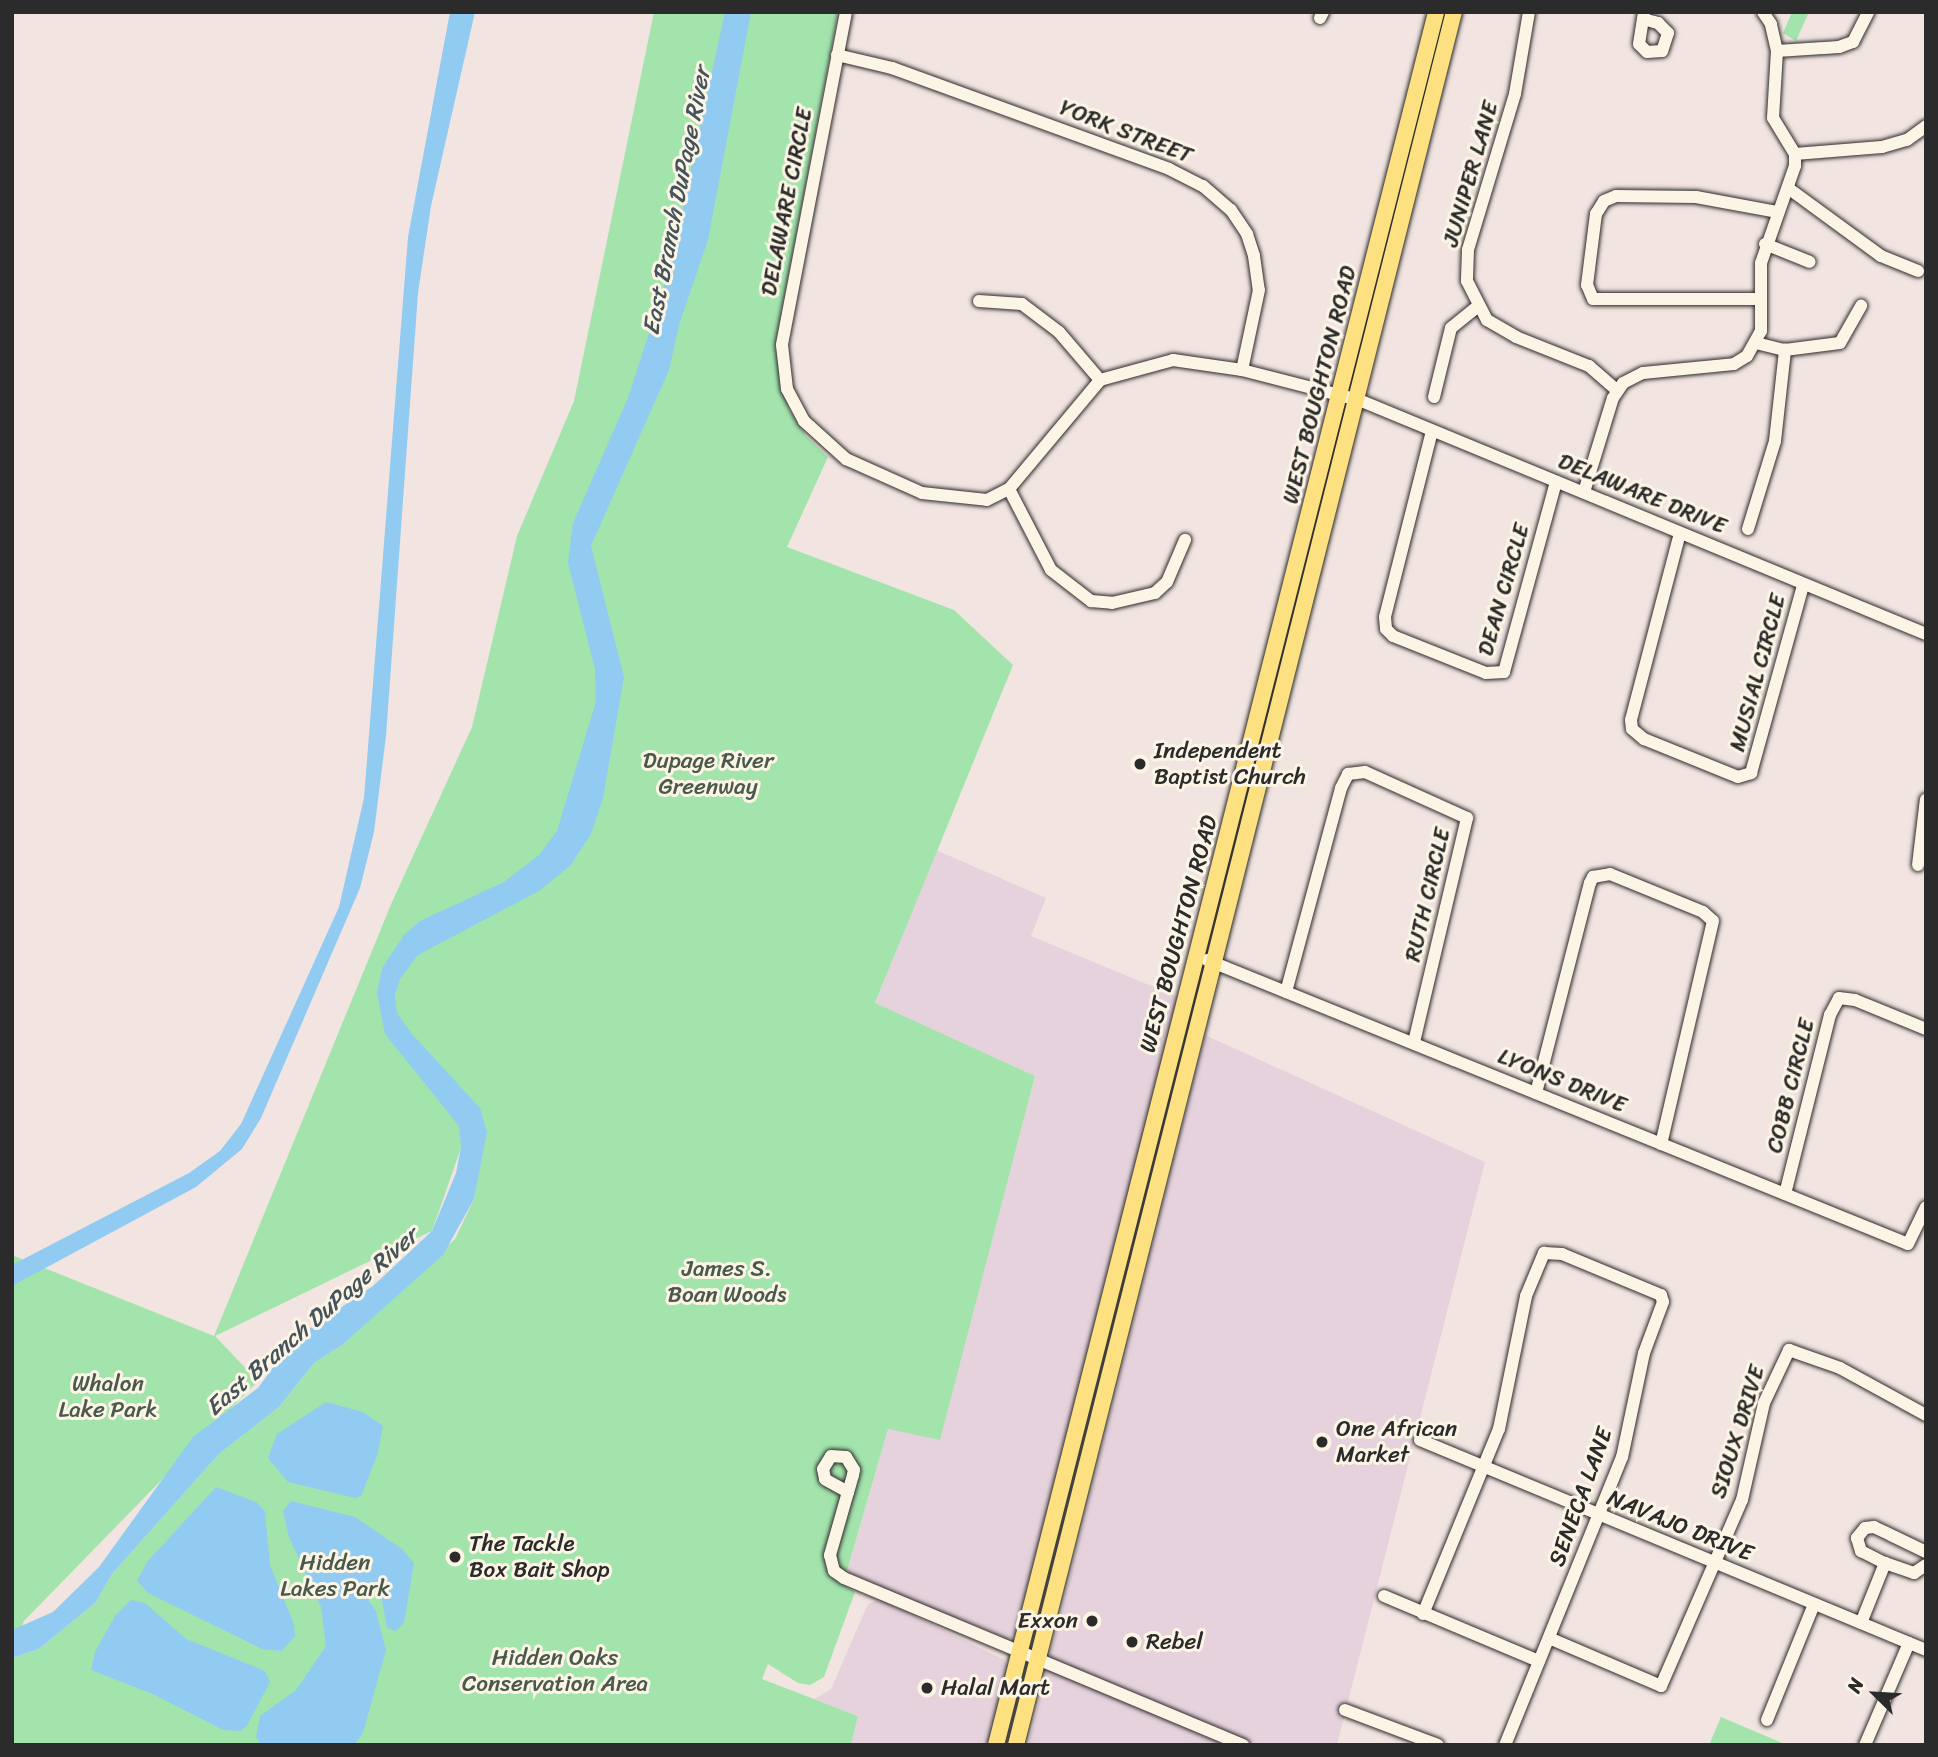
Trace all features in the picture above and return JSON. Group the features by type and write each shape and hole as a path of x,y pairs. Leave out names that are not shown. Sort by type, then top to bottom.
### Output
{"main road":[{"name":"WEST BOUGHTON ROAD","path":"1237,839 1436,12"},
{"name":"WEST BOUGHTON ROAD","path":"1016,1745 1192,1051 1206,959 1359,400 1454,12"},
{"name":"WEST BOUGHTON ROAD","path":"996,1745 1174,1043 1206,959"}],"street":[{"name":"DELAWARE CIRCLE","path":"846,12 782,345 792,399 811,431 831,449 922,493 987,500 1009,489"},
{"name":"JUNIPER LANE","path":"1477,307 1468,281 1468,250 1515,94 1529,12"},
{"path":"1584,492 1617,390 1631,376 1734,364 1756,343 1761,331 1759,299 1765,244 1788,188 1794,155 1771,107 1777,51 1771,24 1763,12"},
{"path":"1777,51 1839,47 1853,42 1868,12"},
{"name":"YORK STREET","path":"837,55 892,68 1169,169 1203,186 1231,210 1247,234 1254,256 1259,290 1242,370"},
{"path":"1794,155 1882,147 1907,140 1926,126"},
{"path":"1788,188 1881,256 1918,271"},
{"path":"1759,299 1593,299 1587,285 1596,214 1604,201 1616,196 1696,197 1777,212"},
{"path":"1765,244 1810,262"},
{"path":"979,301 1022,304 1059,332 1100,380"},
{"path":"1756,343 1785,351 1840,343 1861,306"},
{"path":"1434,397 1451,328 1477,307 1497,326 1589,366 1617,390"},
{"path":"1748,529 1775,441 1785,351"},
{"path":"1185,540 1167,582 1155,593 1112,603 1091,601 1051,570 1009,489 1100,380 1173,360 1242,370 1342,396"},
{"name":"DELAWARE DRIVE","path":"1342,396 1359,400 1926,634"},
{"name":"DEAN CIRCLE","path":"1432,431 1385,617 1386,629 1393,636 1486,673 1504,672 1556,482"},
{"name":"MUSIAL CIRCLE","path":"1680,533 1631,720 1632,729 1644,739 1738,777 1751,774 1803,585"},
{"name":"RUTH CIRCLE","path":"1286,992 1344,779 1354,771 1366,772 1467,818 1414,1044"},
{"path":"1918,865 1926,799"},
{"path":"1536,1093 1590,883 1593,877 1610,874 1703,912 1713,921 1661,1143"},
{"name":"LYONS DRIVE","path":"1206,959 1908,1244 1926,1207"},
{"name":"COBB CIRCLE","path":"1785,1194 1830,1015 1839,998 1855,1000 1926,1029"},
{"path":"1174,1043 1192,1051"},
{"name":"SENECA LANE","path":"1483,1467 1499,1429 1530,1283 1544,1253 1562,1254 1663,1298 1644,1353 1622,1457 1505,1745"},
{"name":"SIOUX DRIVE","path":"1549,1638 1661,1686 1717,1563 1741,1500 1764,1403 1789,1350 1840,1368 1926,1415"},
{"name":"NAVAJO DRIVE","path":"1420,1440 1926,1650"},
{"path":"1423,1614 1483,1467"},
{"path":"848,1492 830,1555 835,1571 1244,1745"},
{"path":"1926,1552 1874,1527 1865,1528 1858,1534 1858,1548 1885,1563 1914,1573 1926,1565"},
{"path":"1861,1623 1885,1563"},
{"path":"1384,1596 1539,1661"},
{"path":"1767,1720 1814,1604"},
{"path":"1865,1745 1909,1643"},
{"path":"1345,1710 1438,1745"}],"shaded area":[{"path":"936,850 1046,898 1031,936 1183,999 1017,1635 1003,1639 847,1572 888,1429 940,1439 1035,1076 875,1004"},
{"path":"1205,1035 1485,1162 1337,1745 1028,1745"},
{"path":"879,1599 1003,1659 1009,1668 991,1745 851,1745 858,1716 814,1699 831,1689 868,1604"}],"green space":[{"path":"654,12 838,12 775,347 788,408 806,436 828,457 787,547 954,610 1013,665 875,1003 1035,1076 940,1440 888,1429 843,1585 855,1592 824,1677 810,1685 798,1683 768,1664 762,1679 858,1716 851,1745 12,1745 12,1658 39,1649 96,1602 112,1574 219,1454 279,1407 314,1363 342,1345 455,1239 474,1199 486,1132 461,1148 432,1231 215,1336 258,1381 24,1621 12,1648 12,1255 214,1336 392,902 472,727 517,536 574,401"},
{"path":"1792,12 1809,12 1796,41 1783,33"},
{"path":"1721,1717 1787,1745 1709,1745"}],"water":[{"path":"450,12 475,12 431,206 418,293 386,736 374,832 360,888 261,1118 242,1149 196,1187 12,1286 12,1265 189,1173 220,1151 241,1124 339,907 364,798 408,237"},
{"path":"725,12 751,12 708,240 679,325 669,370 591,546 624,677 603,798 591,834 570,866 539,891 418,955 400,979 395,995 397,1013 412,1034 480,1108 487,1132 474,1199 443,1255 342,1345 314,1363 279,1407 219,1454 112,1574 96,1602 39,1649 12,1658 12,1630 53,1612 99,1567 193,1437 258,1388 293,1340 373,1286 432,1231 456,1173 461,1147 459,1126 385,1034 377,993 382,968 404,935 420,921 504,882 539,855 557,831 596,701 595,669 568,563 573,523 628,398 669,271"},
{"path":"326,1402 363,1412 383,1426 377,1456 361,1496 355,1498 288,1482 268,1458 277,1434"},
{"path":"216,1487 256,1502 265,1511 270,1565 294,1624 295,1636 282,1651 262,1649 148,1593 137,1581 147,1562"},
{"path":"291,1501 355,1517 402,1549 414,1563 404,1623 396,1631 387,1628 382,1600 357,1584 376,1611 386,1650 363,1733 354,1745 261,1745 256,1737 260,1716 296,1690 326,1646 321,1607 289,1537 283,1511"},
{"path":"131,1600 145,1603 186,1639 265,1671 270,1682 247,1726 240,1731 223,1730 155,1695 91,1670 95,1652 115,1616"}],"place":[{"name":"Independent Baptist Church","path":"1140,764"},
{"name":"One African Market","path":"1322,1442"},
{"name":"The Tackle Box Bait Shop","path":"455,1557"},
{"name":"Exxon","path":"1092,1621"},
{"name":"Rebel","path":"1132,1642"},
{"name":"Halal Mart","path":"927,1688"}],"water label":[{"name":"East Branch DuPage River","path":"677,201"},
{"name":"East Branch DuPage River","path":"312,1322"}],"park label":[{"name":"Dupage River Greenway","path":"708,774"},
{"name":"James S. Boan Woods","path":"727,1282"},
{"name":"Whalon Lake Park","path":"108,1397"},
{"name":"Hidden Lakes Park","path":"335,1576"},
{"name":"Hidden Oaks Conservation Area","path":"555,1671"}]}
